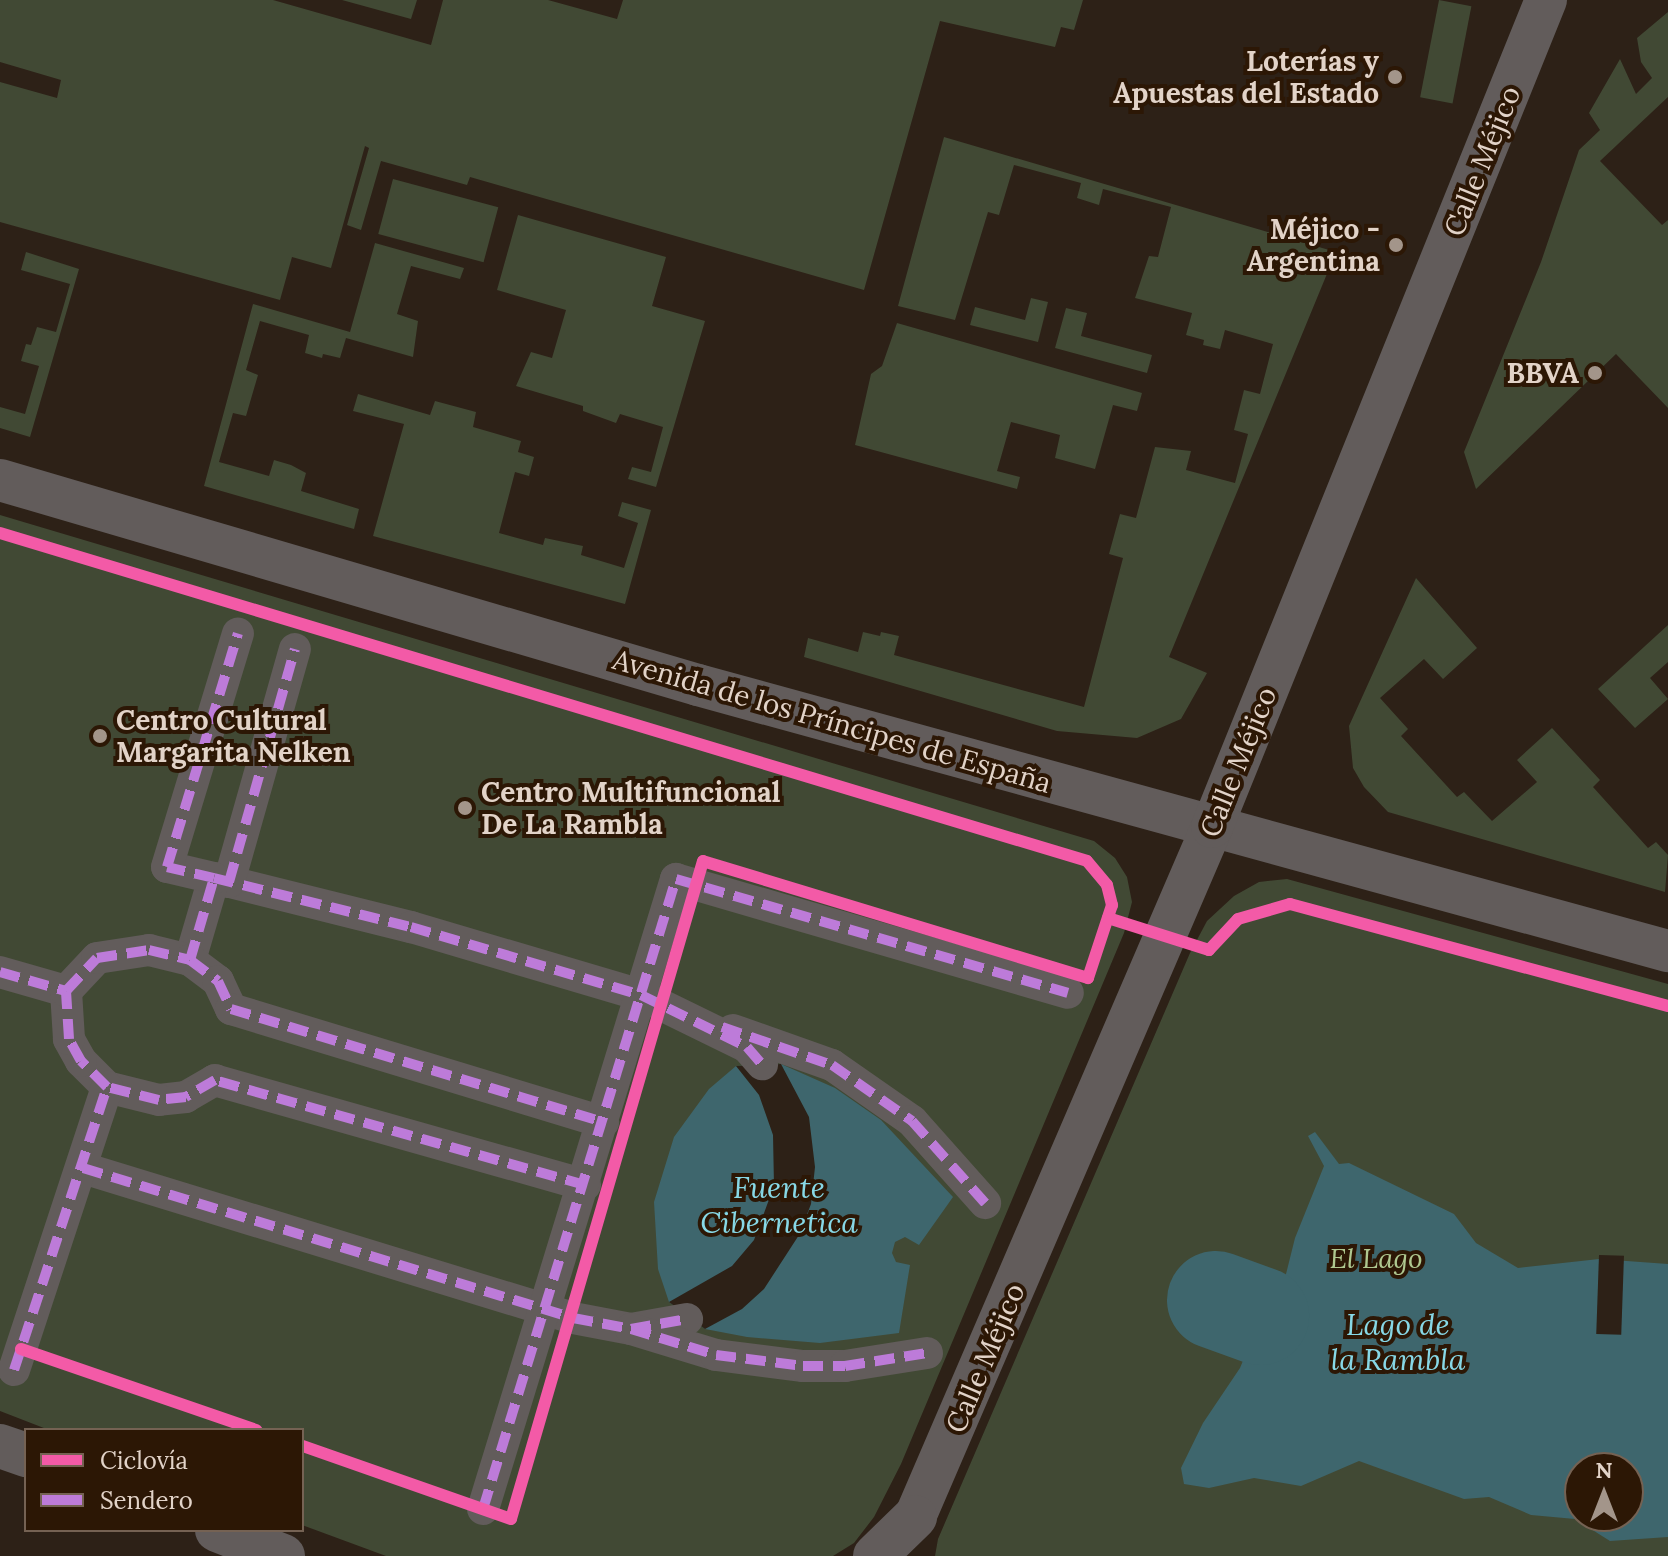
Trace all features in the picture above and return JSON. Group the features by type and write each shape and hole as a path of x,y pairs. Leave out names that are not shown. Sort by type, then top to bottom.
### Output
{"street":[{"name":"Calle Méjico","path":"875,1556 914,1536 1212,827 1546,0"},
{"name":"Avenida de los Príncipes de España","path":"0,480 683,681 1668,951"},
{"path":"238,634 167,867 411,927 641,995 747,1047 762,1064"},
{"path":"190,960 222,880 295,649"},
{"path":"483,1509 547,1311 676,879 1068,993"},
{"path":"585,1185 215,1080 186,1097 159,1100 107,1087 81,1061 69,1039 66,991 77,973 97,958 120,951 149,950 190,960 218,981 231,1009 603,1122"},
{"path":"0,972 66,991"},
{"path":"699,1021 832,1065 912,1121 985,1203"},
{"path":"14,1370 83,1168 107,1087"},
{"path":"83,1168 547,1311 631,1329 716,1355 803,1366 845,1366 927,1353"},
{"path":"631,1329 687,1319"},
{"path":"0,1446 24,1454"},
{"path":"222,1532 283,1556"}],"green space":[{"path":"0,0 273,0 431,45 443,0 548,0 617,19 623,0 1083,0 1074,30 1061,27 1055,47 940,21 864,290 470,177 467,185 381,161 361,230 347,225 369,148 365,146 331,268 292,257 280,300 0,222 0,82 57,98 61,80 0,62"},
{"path":"342,0 417,0 411,19"},
{"path":"1439,0 1471,6 1453,103 1420,97"},
{"path":"1668,12 1668,97 1600,161 1662,225 1668,220 1668,408 1616,354 1476,489 1464,452 1541,262 1579,150 1600,130 1589,113 1620,59 1636,94 1652,78 1641,62 1637,38"},
{"path":"944,137 1336,252 1169,657 1207,673 1181,719 1137,738 1057,731 804,657 808,638 858,652 863,632 880,636 881,632 899,636 894,655 1084,707 1123,558 1109,554 1120,514 1136,518 1155,447 1191,451 1186,470 1235,483 1248,434 1234,430 1244,390 1260,394 1273,344 1225,330 1220,349 1203,345 1204,340 1186,335 1192,313 1135,298 1149,256 1158,257 1171,207 1103,189 1099,205 1077,198 1081,183 1014,165 999,215 988,212 955,320 898,306"},
{"path":"393,179 498,207 484,262 378,234"},
{"path":"518,215 666,257 652,306 705,321 656,487 628,479 632,467 651,472 663,427 620,414 616,423 583,411 583,406 516,386 531,352 552,358 566,310 497,290"},
{"path":"375,243 464,268 460,279 411,266 397,314 418,321 413,357 346,338 340,358 323,354 322,358 305,353 309,335 260,321 246,370 258,375 246,416 233,413 219,462 269,476 274,460 291,465 306,473 301,491 359,509 354,529 204,486 253,304 350,332"},
{"path":"26,252 79,269 30,437 0,428 0,407 25,414 39,366 21,361 26,344 31,345 37,327 56,332 70,284 21,270"},
{"path":"1031,298 1048,302 1038,342 970,325 975,307 1025,320"},
{"path":"1066,308 1087,313 1081,336 1152,355 1147,373 1055,348"},
{"path":"897,323 1142,393 1137,411 1113,405 1095,469 1055,458 1060,435 1011,422 997,471 1020,477 1017,489 855,445 871,374 882,366"},
{"path":"358,394 430,415 435,401 476,412 473,427 521,441 518,452 534,457 529,476 515,472 499,533 543,545 545,538 583,546 581,555 624,568 638,523 618,516 622,502 651,510 625,604 373,536 404,424 353,411"},
{"path":"0,515 1094,841 1115,858 1127,877 1132,902 1124,933 901,1464 874,1517 854,1543 833,1556 386,1556 304,1526 304,1428 44,1428 0,1411"},
{"path":"1416,578 1477,648 1443,679 1424,659 1380,698 1408,729 1401,736 1457,797 1464,792 1492,821 1537,782 1517,760 1552,728 1600,780 1593,787 1648,848 1656,842 1668,855 1665,892 1388,812 1364,787 1353,768 1349,726"},
{"path":"1668,625 1668,662 1650,678 1668,699 1635,728 1598,689"},
{"name":"El Lago","path":"1287,879 1668,984 1668,1556 935,1556 938,1539 1190,953 1207,921 1234,896 1259,882"}],"water":[{"name":"Fuente Cibernetica","path":"781,1064 835,1088 881,1120 953,1197 919,1245 905,1237 895,1242 892,1253 896,1262 910,1265 899,1333 820,1343 747,1337 705,1329 669,1302 658,1269 654,1202 674,1137 709,1089 736,1066"},
{"name":"Lago de la Rambla","path":"1315,1132 1339,1164 1349,1163 1454,1214 1476,1243 1518,1268 1599,1259 1668,1264 1668,1537 1610,1541 1596,1532 1644,1532 1644,1452 1564,1452 1564,1518 1531,1515 1489,1497 1464,1499 1359,1461 1301,1486 1254,1478 1209,1488 1184,1484 1181,1468 1203,1423 1240,1368 1264,1309 1282,1290 1295,1238 1324,1166 1308,1136"}],"pier":[{"path":"781,1064 809,1117 815,1167 811,1204 799,1235 764,1289 742,1309 705,1329 669,1302 732,1266 754,1240 774,1186 773,1135 759,1095 736,1066"},
{"path":"1599,1255 1624,1256 1621,1335 1596,1334"}],"waterway":[{"path":"1216,1300 1260,1316"}],"marked path":[{"path":"190,960 214,878 167,867 238,634"},
{"path":"229,882 295,649"},
{"path":"214,878 411,927 641,995 747,1047 762,1064"},
{"path":"483,1509 676,879 1068,993"},
{"path":"585,1185 215,1080 186,1097 159,1100 107,1087 81,1061 69,1039 66,991 97,958 149,950 190,960 218,981 231,1009 603,1122"},
{"path":"0,972 66,991"},
{"path":"722,1027 832,1065 912,1121 985,1203"},
{"path":"14,1370 107,1087"},
{"path":"83,1168 573,1318 631,1329 687,1319"},
{"path":"631,1329 716,1355 803,1366 845,1366 927,1353"}],"cycle path":[{"path":"0,533 1087,861 1107,885 1112,905 1088,978 703,861 511,1519 304,1447"},
{"path":"1108,918 1209,950 1238,919 1290,904 1668,1006"},
{"path":"21,1349 250,1428"}],"place":[{"name":"Loterías y Apuestas del Estado","path":"1395,77"},
{"name":"Méjico - Argentina","path":"1396,245"},
{"name":"BBVA","path":"1595,373"},
{"name":"Centro Cultural Margarita Nelken","path":"100,736"},
{"name":"Centro Multifuncional De La Rambla","path":"465,808"}]}
